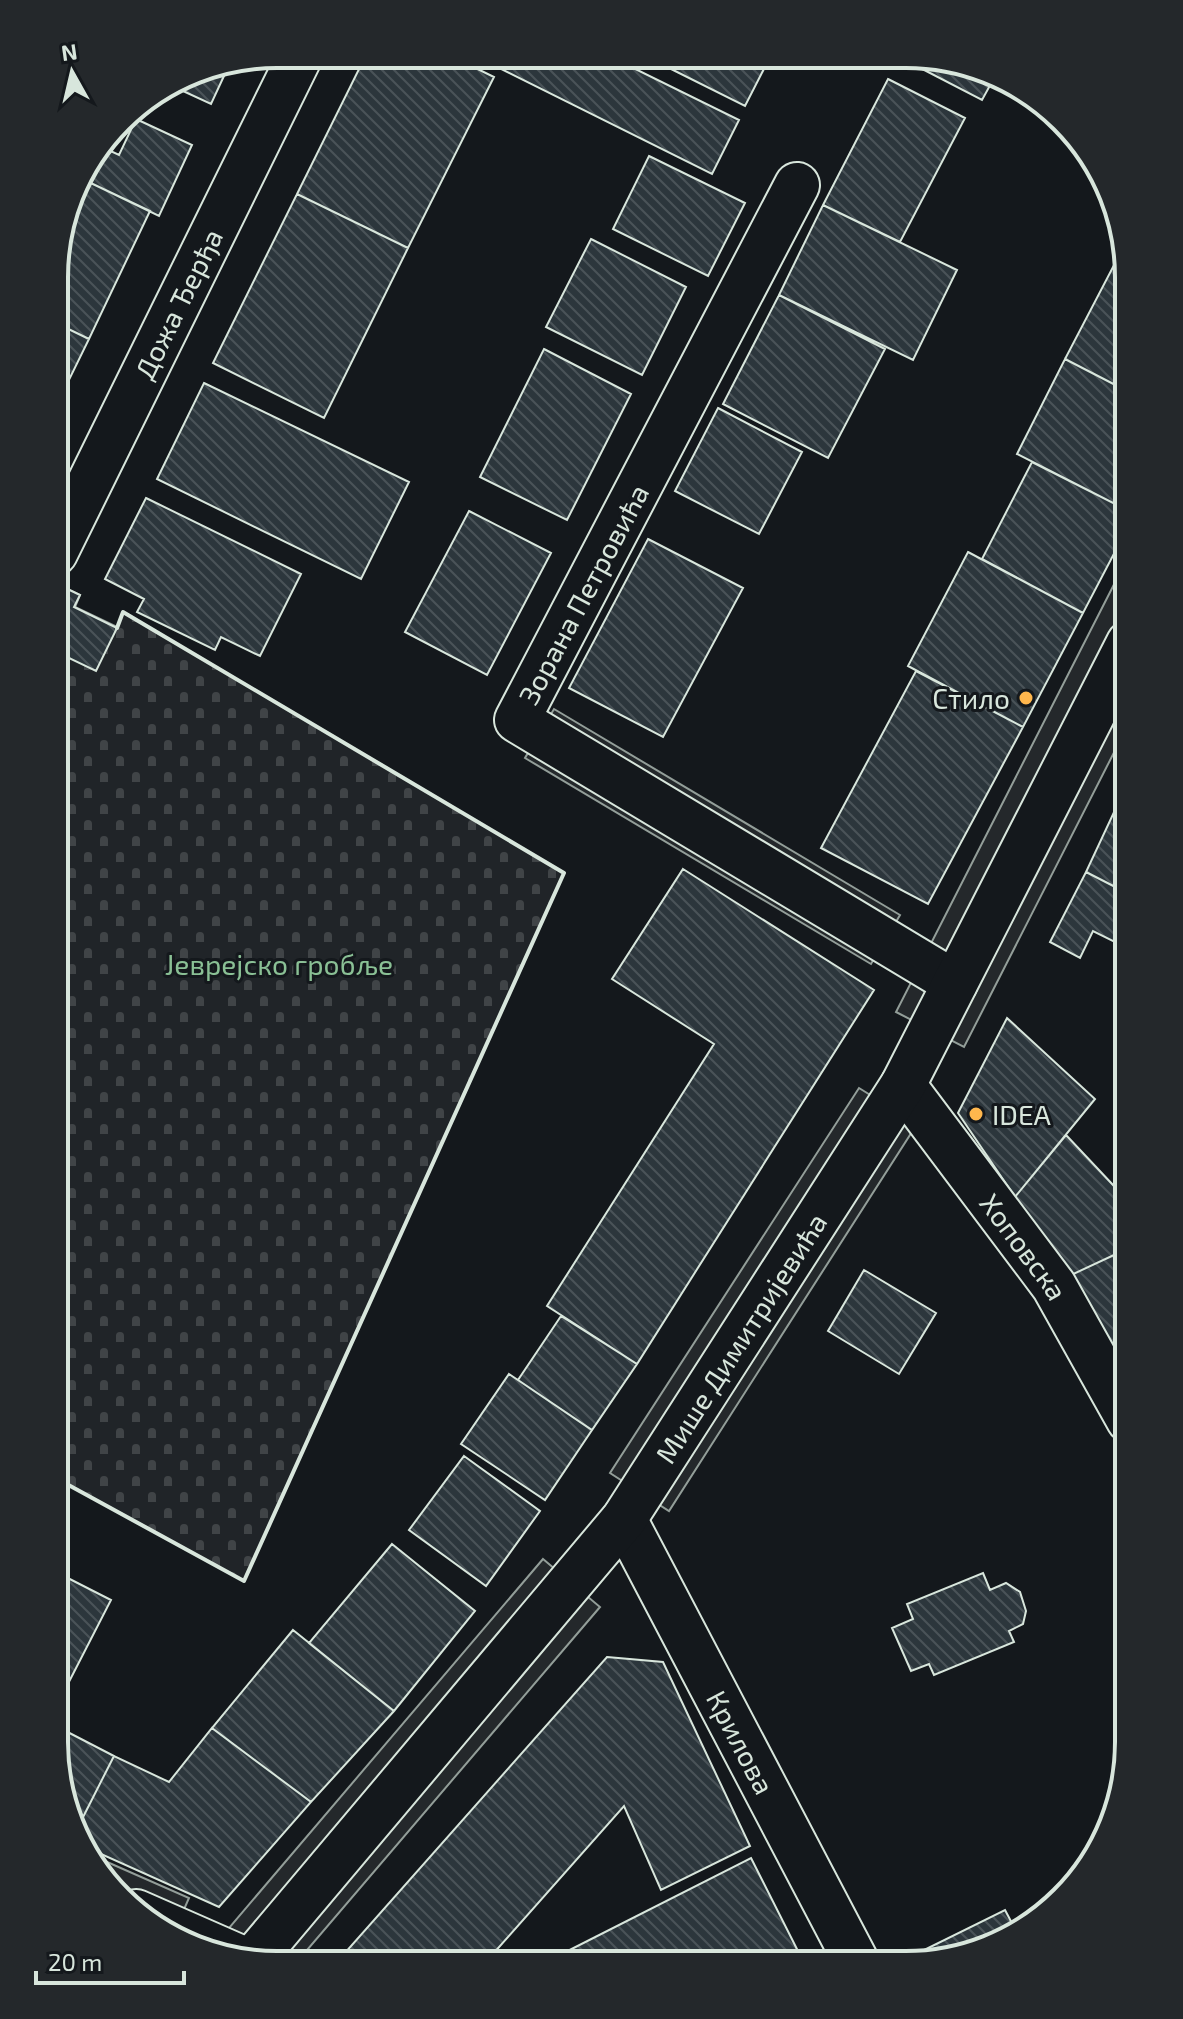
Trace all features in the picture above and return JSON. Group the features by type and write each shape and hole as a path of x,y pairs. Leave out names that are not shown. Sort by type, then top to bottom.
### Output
{"street":[{"name":"Дожа Ђерђа","path":"68,527 294,68"},
{"name":"Зорана Петровића","path":"797,185 517,720 955,983"},
{"name":"Мише Димитријевића","path":"261,1950 624,1519 903,1085 1115,670"},
{"name":"Хоповска","path":"903,1085 1054,1286 1115,1395"},
{"name":"Крилова","path":"624,1519 851,1951"}],"green space":[{"name":"Јеврејско гробље","path":"68,589 80,595 75,607 117,627 123,612 564,873 244,1581 68,1484"}],"shaded area":[{"path":"1115,582 1115,750 964,1047 896,1012"},
{"path":"554,709 900,915 871,964 525,758"},
{"path":"859,1088 917,1124 669,1511 610,1473"},
{"path":"543,1559 600,1607 306,1951 250,1949 217,1942"},
{"path":"106,1862 189,1898 177,1925 129,1890"}],"building":[{"path":"360,68 476,68 494,77 408,248 297,194"},
{"path":"499,68 633,68 739,120 712,174"},
{"path":"669,68 764,68 745,106"},
{"path":"921,68 973,79 990,86 982,100"},
{"path":"224,75 211,104 183,91"},
{"path":"888,79 965,118 900,242 823,205"},
{"path":"139,120 192,145 159,216 91,183 110,151 119,155"},
{"path":"649,156 745,203 708,276 613,229"},
{"path":"91,183 150,211 89,339 68,329 68,277 75,223"},
{"path":"297,194 408,248 324,418 213,363"},
{"path":"823,205 957,270 913,360 779,295"},
{"path":"591,239 686,287 642,375 546,327"},
{"path":"1115,263 1115,385 1065,359"},
{"path":"779,295 885,349 828,458 723,404"},
{"path":"68,329 89,339 68,382"},
{"path":"544,349 631,394 567,520 480,477"},
{"path":"1065,359 1115,385 1115,504 1017,454"},
{"path":"204,383 409,482 361,579 157,479"},
{"path":"718,408 802,452 759,534 675,491"},
{"path":"1032,462 1115,504 1115,552 1083,613 982,559"},
{"path":"146,498 301,574 260,656 221,637 215,650 137,612 144,599 105,579"},
{"path":"469,511 551,553 487,675 405,632"},
{"path":"648,539 743,588 663,737 569,688"},
{"path":"968,552 1083,613 1023,727 908,666"},
{"path":"68,589 80,595 74,607 117,628 96,671 68,657"},
{"path":"916,671 1023,727 928,904 821,848"},
{"path":"1115,810 1115,887 1086,872"},
{"path":"683,869 874,990 637,1364 547,1306 714,1044 612,979"},
{"path":"1086,872 1115,887 1115,942 1093,931 1080,958 1050,942"},
{"path":"1007,1018 1095,1099 1015,1197 958,1113"},
{"path":"1066,1135 1115,1187 1115,1255 1069,1276 1015,1197"},
{"path":"1115,1255 1115,1353 1069,1276"},
{"path":"864,1270 936,1313 899,1374 828,1331"},
{"path":"561,1316 637,1364 592,1430 518,1380"},
{"path":"509,1374 592,1430 545,1500 461,1444"},
{"path":"464,1456 540,1511 486,1586 409,1530"},
{"path":"392,1544 475,1611 394,1711 309,1643"},
{"path":"983,1573 990,1590 1006,1583 1020,1592 1026,1611 1023,1624 1009,1631 1014,1642 934,1675 929,1664 911,1671 892,1628 913,1619 907,1604"},
{"path":"68,1578 111,1600 68,1684"},
{"path":"293,1630 394,1711 311,1802 212,1728"},
{"path":"607,1657 663,1662 750,1846 661,1890 624,1806 496,1951 347,1951"},
{"path":"212,1728 311,1802 219,1907 101,1854 83,1818 114,1756 169,1782"},
{"path":"68,1732 114,1756 83,1818 72,1782"},
{"path":"751,1858 798,1951 568,1951"},
{"path":"1005,1910 1011,1922 973,1940 925,1950"}],"wall":[{"path":"68,1485 244,1581 564,873 123,612 117,628"}],"place":[{"name":"Стило","path":"1026,698"},
{"name":"IDEA","path":"976,1114"}]}
